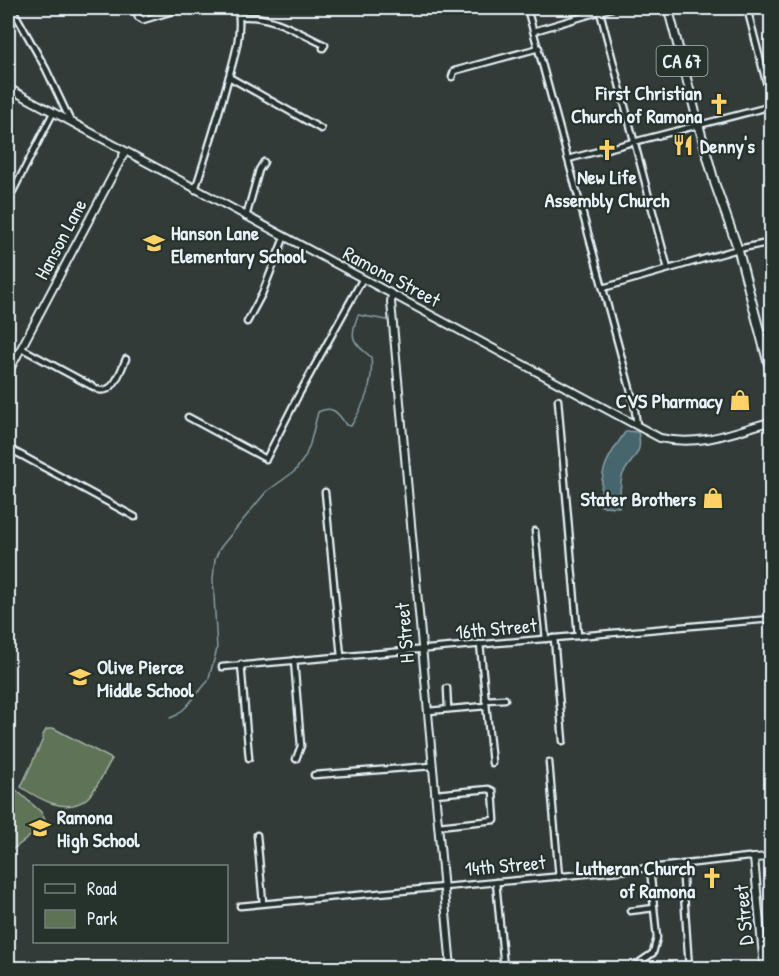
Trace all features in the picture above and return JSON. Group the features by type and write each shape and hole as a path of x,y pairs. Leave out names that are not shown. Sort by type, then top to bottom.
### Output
{"main road":[{"name":"CA 67","path":"668,8 715,184 738,249 771,378"},
{"name":"Ramona Street","path":"8,88 246,218 660,438 699,441 771,421"},
{"name":"Hanson Lane","path":"8,373 125,153"},
{"name":"H Street","path":"392,295 451,969"},
{"name":"14th Street","path":"754,858 771,857"},
{"name":"D Street","path":"754,858 764,969"}],"street":[{"path":"12,8 46,69 71,122"},
{"path":"136,8 138,17 143,20 183,8"},
{"path":"195,190 237,52 240,17 238,8"},
{"path":"527,8 634,403 637,425"},
{"path":"534,31 599,9 612,8"},
{"path":"568,159 771,106 747,8"},
{"path":"599,9 668,269"},
{"path":"240,17 255,15 267,18 325,45 324,48"},
{"path":"452,77 454,71 539,48"},
{"path":"229,77 321,129"},
{"path":"8,201 53,113"},
{"path":"246,218 259,170 264,162"},
{"path":"248,322 285,238"},
{"path":"603,288 738,249 771,242"},
{"path":"188,417 266,459 362,280"},
{"path":"21,348 105,392 111,388 126,359"},
{"path":"558,400 578,636"},
{"path":"8,448 135,517"},
{"path":"325,492 340,656"},
{"path":"535,531 546,639"},
{"name":"16th Street","path":"222,667 771,619"},
{"path":"554,638 563,741"},
{"path":"480,644 492,763"},
{"path":"294,660 300,746 296,759"},
{"path":"241,664 249,758"},
{"path":"447,688 448,709"},
{"path":"428,711 505,699"},
{"path":"549,762 559,877"},
{"path":"314,775 432,766"},
{"path":"435,794 489,789 493,790 495,798 495,820 438,826"},
{"path":"257,835 263,903"},
{"name":"14th Street","path":"240,906 754,858"},
{"path":"681,864 689,969"},
{"path":"640,962 653,953 657,938 650,868"},
{"path":"496,882 504,969"},
{"path":"630,910 654,908"}],"green space":[{"path":"53,728 112,759 94,791 78,804 70,806 53,804 21,787 43,735 46,730"},
{"path":"15,789 41,812 46,822 12,850 8,844 8,797"}],"water":[{"path":"626,431 638,432 639,445 636,455 623,474 619,507 601,506 605,466"}],"waterway":[{"path":"170,718 186,707 208,681 217,649 213,579 215,559 220,548 266,492 295,471 305,457 318,412 327,409 334,411 346,425 351,426 367,393 372,367 371,357 354,339 355,323 358,315 387,320"}],"place":[{"name":"First Christian Church of Ramona","path":"719,104"},
{"name":"Denny's","path":"683,145"},
{"name":"New Life Assembly Church","path":"607,150"},
{"name":"Hanson Lane Elementary School","path":"154,243"},
{"name":"CVS Pharmacy","path":"740,400"},
{"name":"Stater Brothers","path":"713,498"},
{"name":"Olive Pierce Middle School","path":"80,677"},
{"name":"Ramona High School","path":"40,828"},
{"name":"Lutheran Church of Ramona","path":"712,878"}]}
